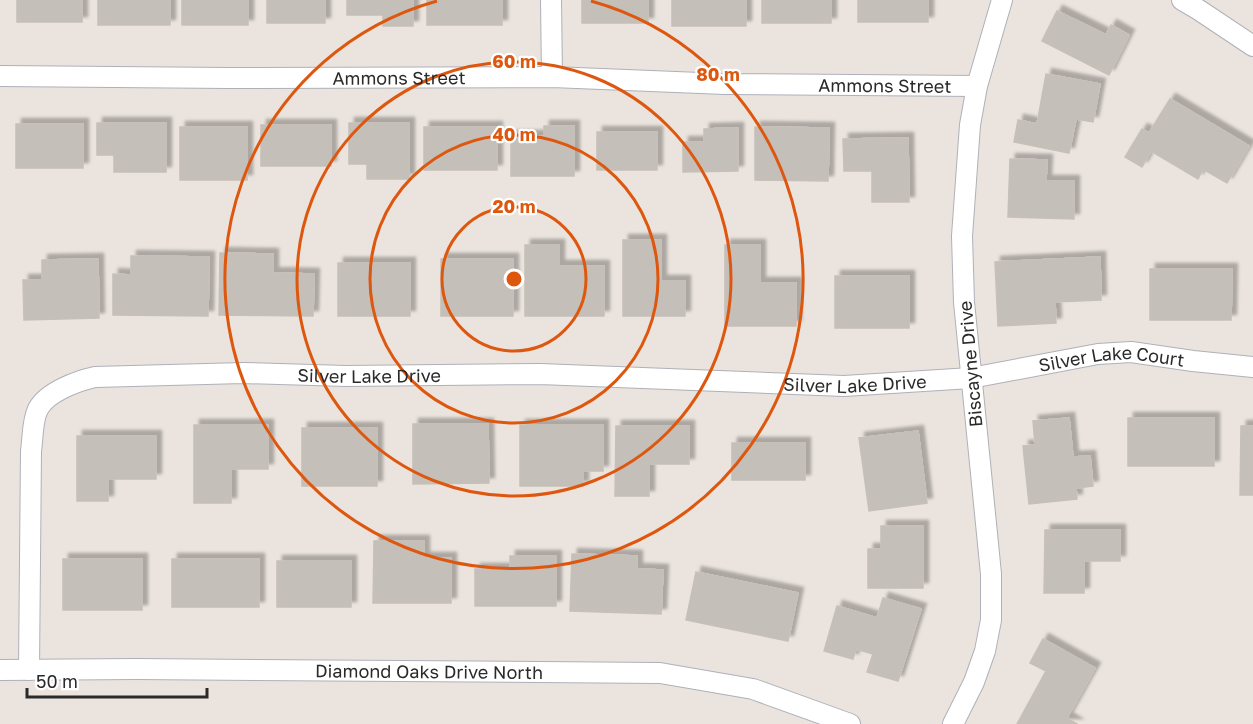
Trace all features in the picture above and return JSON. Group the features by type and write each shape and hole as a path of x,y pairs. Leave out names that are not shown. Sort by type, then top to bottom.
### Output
{"street":[{"path":"551,0 552,77"},
{"name":"Biscayne Drive","path":"953,724 978,672 991,620 991,574 963,302 963,236 970,125 977,86 1002,0"},
{"path":"1182,0 1253,46"},
{"name":"Ammons Street","path":"0,76 552,77 724,84 977,86"},
{"name":"Silver Lake Court","path":"971,378 1098,354 1131,352 1253,367"},
{"name":"Silver Lake Drive","path":"29,670 31,451 34,420 39,408 53,395 79,381 95,377 243,373 346,376 540,374 844,386 971,378"},
{"name":"Diamond Oaks Drive North","path":"0,670 660,673 753,689 850,724"}],"building":[{"path":"17,0 82,0 82,22 17,22"},
{"path":"98,0 170,0 170,25 98,25"},
{"path":"182,0 248,0 248,25 182,25"},
{"path":"267,0 325,0 325,23 267,23"},
{"path":"347,0 413,0 413,26 383,26 383,15 347,15"},
{"path":"427,0 502,0 502,25 427,25"},
{"path":"582,0 648,0 648,23 582,23"},
{"path":"672,0 746,0 746,26 672,26"},
{"path":"762,0 831,0 831,23 762,23"},
{"path":"858,0 928,0 928,22 858,22"},
{"path":"1057,11 1106,35 1111,25 1129,35 1109,75 1042,41"},
{"path":"1046,74 1100,84 1093,122 1076,119 1069,153 1014,142 1018,120 1037,124"},
{"path":"1170,99 1249,146 1227,183 1203,169 1198,179 1151,151 1142,167 1125,157 1142,129 1149,133"},
{"path":"97,123 166,123 166,172 114,172 114,155 97,155"},
{"path":"349,123 409,123 409,179 367,179 367,164 349,164"},
{"path":"16,124 83,124 83,168 16,168"},
{"path":"261,125 331,125 331,166 261,166"},
{"path":"544,126 574,126 574,176 511,176 511,136 544,136"},
{"path":"180,127 247,127 247,180 180,180"},
{"path":"424,127 497,127 497,170 424,170"},
{"path":"755,127 829,128 828,181 755,180"},
{"path":"738,128 738,171 683,172 683,142 704,142 704,129"},
{"path":"597,132 657,132 657,170 597,170"},
{"path":"908,138 909,202 872,202 872,171 844,171 843,139"},
{"path":"1010,159 1047,160 1046,181 1074,181 1074,219 1008,217"},
{"path":"623,240 661,240 661,281 685,281 685,316 623,316"},
{"path":"525,245 559,245 559,266 604,266 604,316 525,316"},
{"path":"725,245 760,245 760,283 796,283 796,326 725,326"},
{"path":"220,253 273,254 273,273 314,274 313,316 219,315"},
{"path":"131,256 209,257 208,316 113,315 113,274 131,275"},
{"path":"1100,257 1101,300 1055,302 1056,323 998,326 995,262"},
{"path":"98,259 99,318 24,320 23,280 42,280 42,260"},
{"path":"441,259 513,259 513,316 441,316"},
{"path":"338,263 410,263 410,316 338,316"},
{"path":"1150,269 1232,269 1231,320 1150,320"},
{"path":"835,276 909,276 909,328 835,328"},
{"path":"1069,418 1073,457 1090,456 1093,486 1076,488 1077,499 1029,504 1023,446 1035,445 1033,421"},
{"path":"1128,418 1214,418 1214,466 1128,466"},
{"path":"413,424 488,424 489,483 413,484"},
{"path":"194,425 268,425 268,469 231,469 231,503 194,503"},
{"path":"520,425 603,425 603,471 583,471 583,486 520,486"},
{"path":"616,426 689,426 689,464 649,464 649,496 615,496"},
{"path":"1241,426 1253,426 1253,495 1240,495"},
{"path":"302,428 377,428 377,486 302,486"},
{"path":"918,431 927,503 869,511 859,438"},
{"path":"77,436 156,436 156,479 108,479 108,501 77,501"},
{"path":"732,443 805,443 805,480 732,480"},
{"path":"881,526 923,526 923,588 868,588 868,549 881,549"},
{"path":"1045,530 1120,530 1120,561 1084,561 1084,593 1044,593"},
{"path":"374,541 424,541 424,558 451,558 451,603 373,603"},
{"path":"572,554 637,556 637,569 663,570 661,614 570,611"},
{"path":"510,556 556,556 556,606 475,606 475,569 510,569"},
{"path":"63,559 142,559 142,610 63,610"},
{"path":"172,559 259,559 259,607 172,607"},
{"path":"277,561 351,561 351,607 277,607"},
{"path":"696,572 798,593 788,641 686,620"},
{"path":"883,598 921,609 898,681 867,672 873,654 856,649 853,659 824,651 837,606 877,618"},
{"path":"1043,639 1095,668 1067,718 1077,724 1017,724 1046,671 1030,663"}]}
